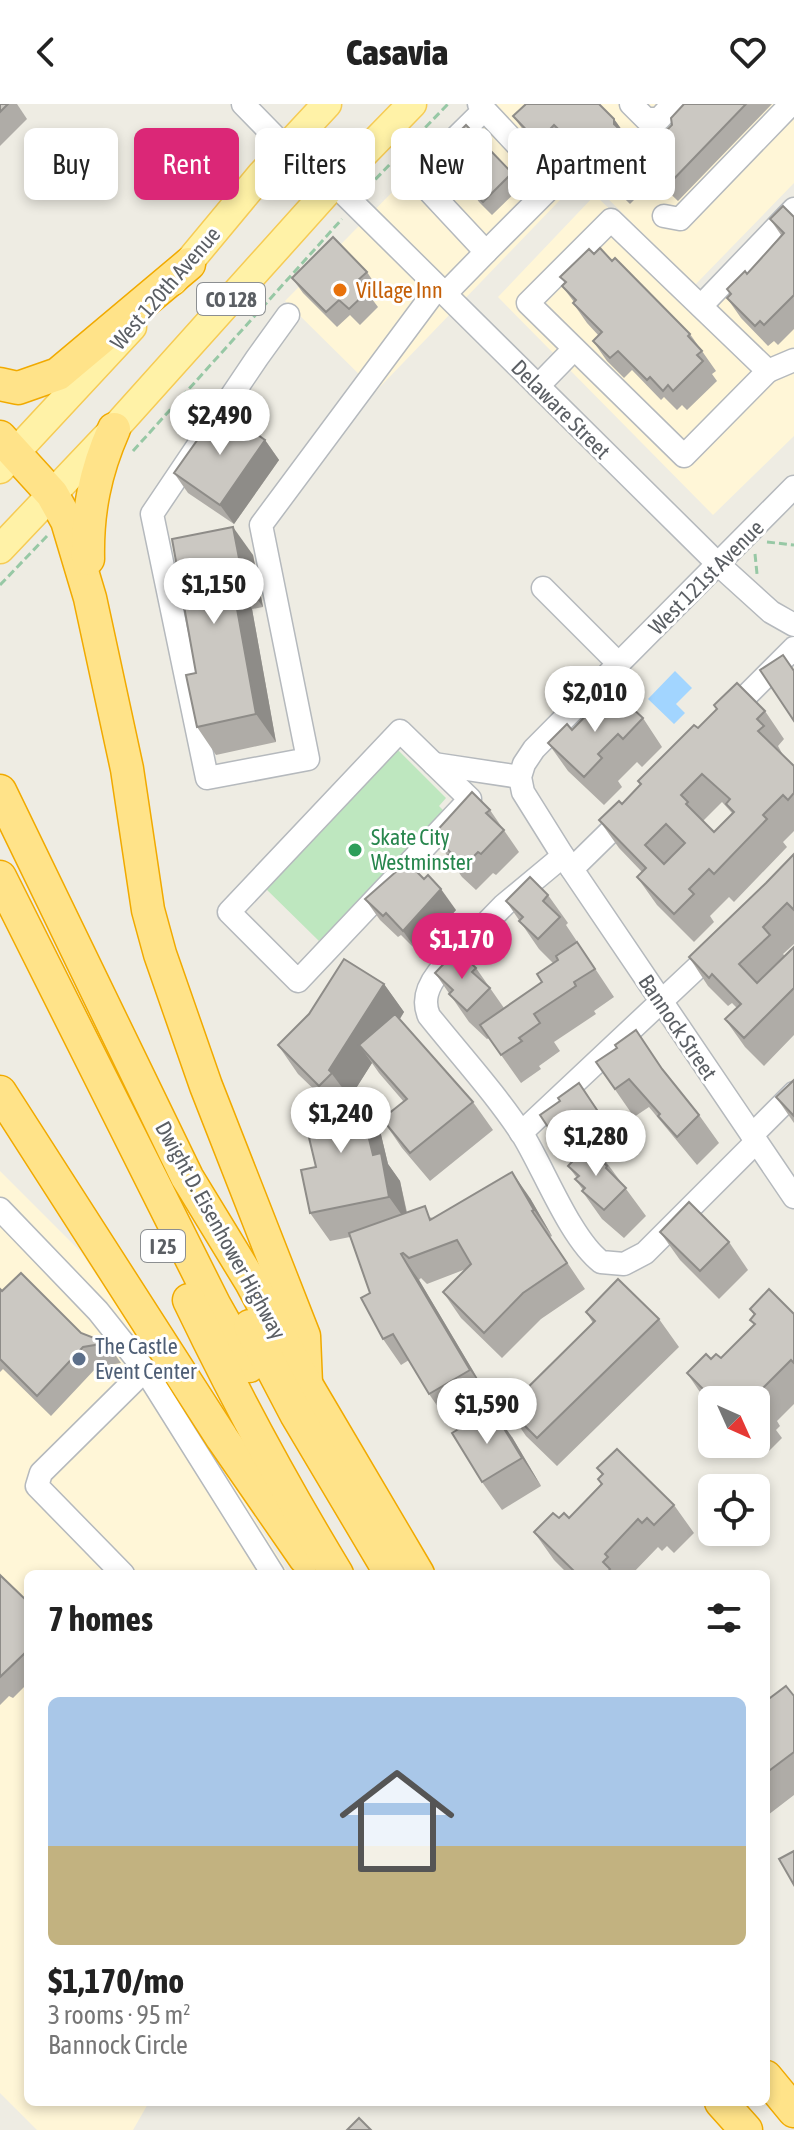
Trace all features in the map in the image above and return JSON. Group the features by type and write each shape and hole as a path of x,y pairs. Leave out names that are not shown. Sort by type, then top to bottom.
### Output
{"highway":[{"path":"0,384 18,388 58,374 189,264"},
{"path":"90,598 89,512 99,464 114,429"},
{"path":"5,453 59,508 90,598 127,769 143,882 160,954 206,1086 304,1336 306,1384"},
{"name":"Dwight D. Eisenhower Highway","path":"0,791 187,1177 251,1282 306,1384 416,1570"},
{"path":"0,820 143,1118 288,1400 389,1570"},
{"path":"0,877 215,1306 368,1570"},
{"name":"I 25","path":"0,912 227,1378 297,1508 335,1570"},
{"path":"0,1092 222,1438 304,1558 319,1570"},
{"path":"770,2082 794,2111"},
{"path":"770,2103 793,2130"},
{"path":"725,2106 746,2130"},
{"path":"747,2106 768,2130"}],"main road":[{"name":"West 120th Avenue","path":"305,128 327,104"},
{"name":"CO 128","path":"375,153 412,104"},
{"name":"West 120th Avenue","path":"5,453 189,264 255,185"},
{"name":"CO 128","path":"0,549 59,508 114,429 338,200"}],"street":[{"path":"243,104 266,128"},
{"path":"631,104 646,119 659,119 673,104"},
{"path":"664,216 680,219 791,104"},
{"path":"288,315 152,514 207,778 308,759 261,525 442,290 486,252 554,184 481,107 416,177 486,252"},
{"name":"Delaware Street","path":"350,200 718,564 771,612 794,625"},
{"path":"701,306 794,209"},
{"path":"768,371 611,220 528,303 684,456 768,371 794,360"},
{"path":"538,386 574,349"},
{"name":"West 121st Avenue","path":"520,777 534,749 794,487"},
{"path":"543,588 619,664"},
{"path":"717,725 794,648"},
{"path":"434,764 470,799 298,981 229,912 400,731 434,764 520,777 523,792 568,863"},
{"path":"641,800 568,863 504,905 451,958 429,985 426,1001 429,1016 521,1133 583,1243 601,1262 615,1265 635,1260 645,1253 794,1093"},
{"name":"Bannock Street","path":"568,863 794,1197"},
{"path":"521,1133 663,1002 730,935"},
{"path":"0,1209 98,1311 145,1370 270,1570"},
{"path":"119,1570 37,1486 41,1473 145,1370"}],"path":[{"path":"375,176 448,104"},
{"path":"125,460 323,238 335,229 342,200"},
{"path":"0,584 52,530 59,508"},
{"path":"767,542 794,545"}],"shaded area":[{"path":"479,104 794,104 794,183 695,285 609,200 675,200 675,128 508,128 508,200 560,200 376,391 285,301 391,193 391,200 492,200 492,128 455,128"},
{"path":"590,200 600,200 709,305 794,217 794,436 713,515 498,297"},
{"path":"0,1171 81,1252 194,1421 287,1570 24,1570 24,2106 147,2106 133,2130 37,2130 0,2093"}],"green space":[{"name":"Skate City Westminster","path":"398,750 446,798 439,806 446,813 319,941 263,886"}],"water":[{"path":"675,671 692,688 676,704 685,713 674,724 648,699"}],"building":[{"path":"526,104 599,104 618,128 557,128 554,125 551,128 525,128 513,116"},
{"path":"684,104 746,104 675,178 675,128 669,128 671,118"},
{"path":"492,152 508,169 508,177 492,193"},
{"path":"783,206 794,217 794,295 764,325 760,321 755,326 727,298 731,294 727,289 745,271 747,274 784,233 770,219"},
{"name":"Village Inn","path":"333,237 367,272 357,281 367,292 349,309 339,300 326,312 292,278"},
{"path":"600,248 612,261 615,258 690,334 688,336 702,351 697,355 703,361 673,391 668,385 663,391 650,377 647,380 618,351 610,358 593,341 602,332 573,303 576,300 562,286 566,282 560,277 589,249 594,254"},
{"path":"220,408 265,440 220,505 174,473"},
{"path":"233,527 243,579 232,581 256,714 197,727 186,675 196,673 172,539"},
{"path":"783,655 794,671 794,721 760,670"},
{"path":"737,683 765,711 757,719 764,726 758,731 794,766 794,793 788,800 783,795 763,815 767,819 714,874 709,869 689,889 694,894 674,914 637,877 646,868 599,820 619,801 622,804 641,784 638,781 694,725 698,728 717,709 714,705","holes":["702,774 730,799 726,804 734,812 714,832 681,795","666,824 685,843 664,864 645,845"]},
{"path":"605,696 613,704 620,697 643,718 623,739 618,734 598,754 602,758 584,777 548,743 567,724 572,730"},
{"path":"472,792 490,810 486,813 504,830 461,869 447,856 451,853 433,835"},
{"path":"794,854 794,910 787,903 763,927 770,935 739,964 757,983 794,947 794,988 744,1038 725,1019 741,1004 712,974 709,978 689,957"},
{"path":"407,862 424,879 428,875 441,889 403,931 386,913 383,916 365,899"},
{"path":"530,877 548,895 543,901 560,917 538,939 519,921 523,917 506,901"},
{"path":"577,942 595,969 574,982 576,986 534,1014 540,1023 519,1038 522,1041 501,1055 480,1025 542,982 537,974"},
{"path":"457,950 476,968 472,972 490,988 467,1011 449,994 453,990 435,973"},
{"path":"344,959 384,984 329,1070 332,1073 319,1086 278,1045 309,1014"},
{"path":"395,1014 473,1102 410,1153 382,1119 407,1099 359,1045"},
{"path":"636,1030 699,1115 677,1137 629,1079 615,1089 596,1062"},
{"path":"794,1080 794,1116 776,1097"},
{"path":"579,1083 597,1110 577,1124 579,1128 558,1142 540,1115"},
{"path":"357,1090 373,1155 381,1153 389,1197 310,1213 301,1170 316,1167 301,1104"},
{"path":"590,1143 601,1154 598,1157 606,1168 626,1188 604,1210 582,1191 585,1188 575,1179 579,1176 568,1166"},
{"path":"512,1172 532,1211 567,1263 523,1293 484,1333 443,1292 471,1264 457,1240 409,1258 401,1254 470,1370 429,1394 393,1334 383,1339 361,1298 370,1293 349,1233 425,1206 430,1220"},
{"path":"689,1202 729,1242 700,1271 660,1232"},
{"path":"21,1273 81,1333 107,1343 83,1347 37,1396 0,1359 0,1289 2,1291"},
{"path":"618,1279 659,1319 537,1438 507,1408 595,1321 586,1312"},
{"path":"769,1289 794,1314 794,1363 791,1360 765,1386 700,1386 687,1373 706,1354 711,1359 716,1354 721,1358 755,1324 750,1320 755,1314 750,1309"},
{"path":"492,1409 522,1458 482,1482 452,1433"},
{"path":"617,1449 674,1505 654,1525 647,1518 642,1523 638,1519 605,1554 608,1557 603,1562 609,1570 573,1570 534,1532 553,1513 559,1518 564,1513 569,1518 602,1484 598,1479 603,1474 597,1468"},
{"path":"0,1575 24,1598 24,1654 0,1677"},
{"path":"786,1686 794,1696 794,1752 770,1770 770,1698"},
{"path":"794,1851 794,1885 779,1859"},
{"path":"359,2118 371,2130 347,2130"}],"place":[{"name":"Village Inn","path":"340,290"},
{"name":"Skate City Westminster","path":"355,850"},
{"name":"The Castle Event Center","path":"79,1359"}]}
